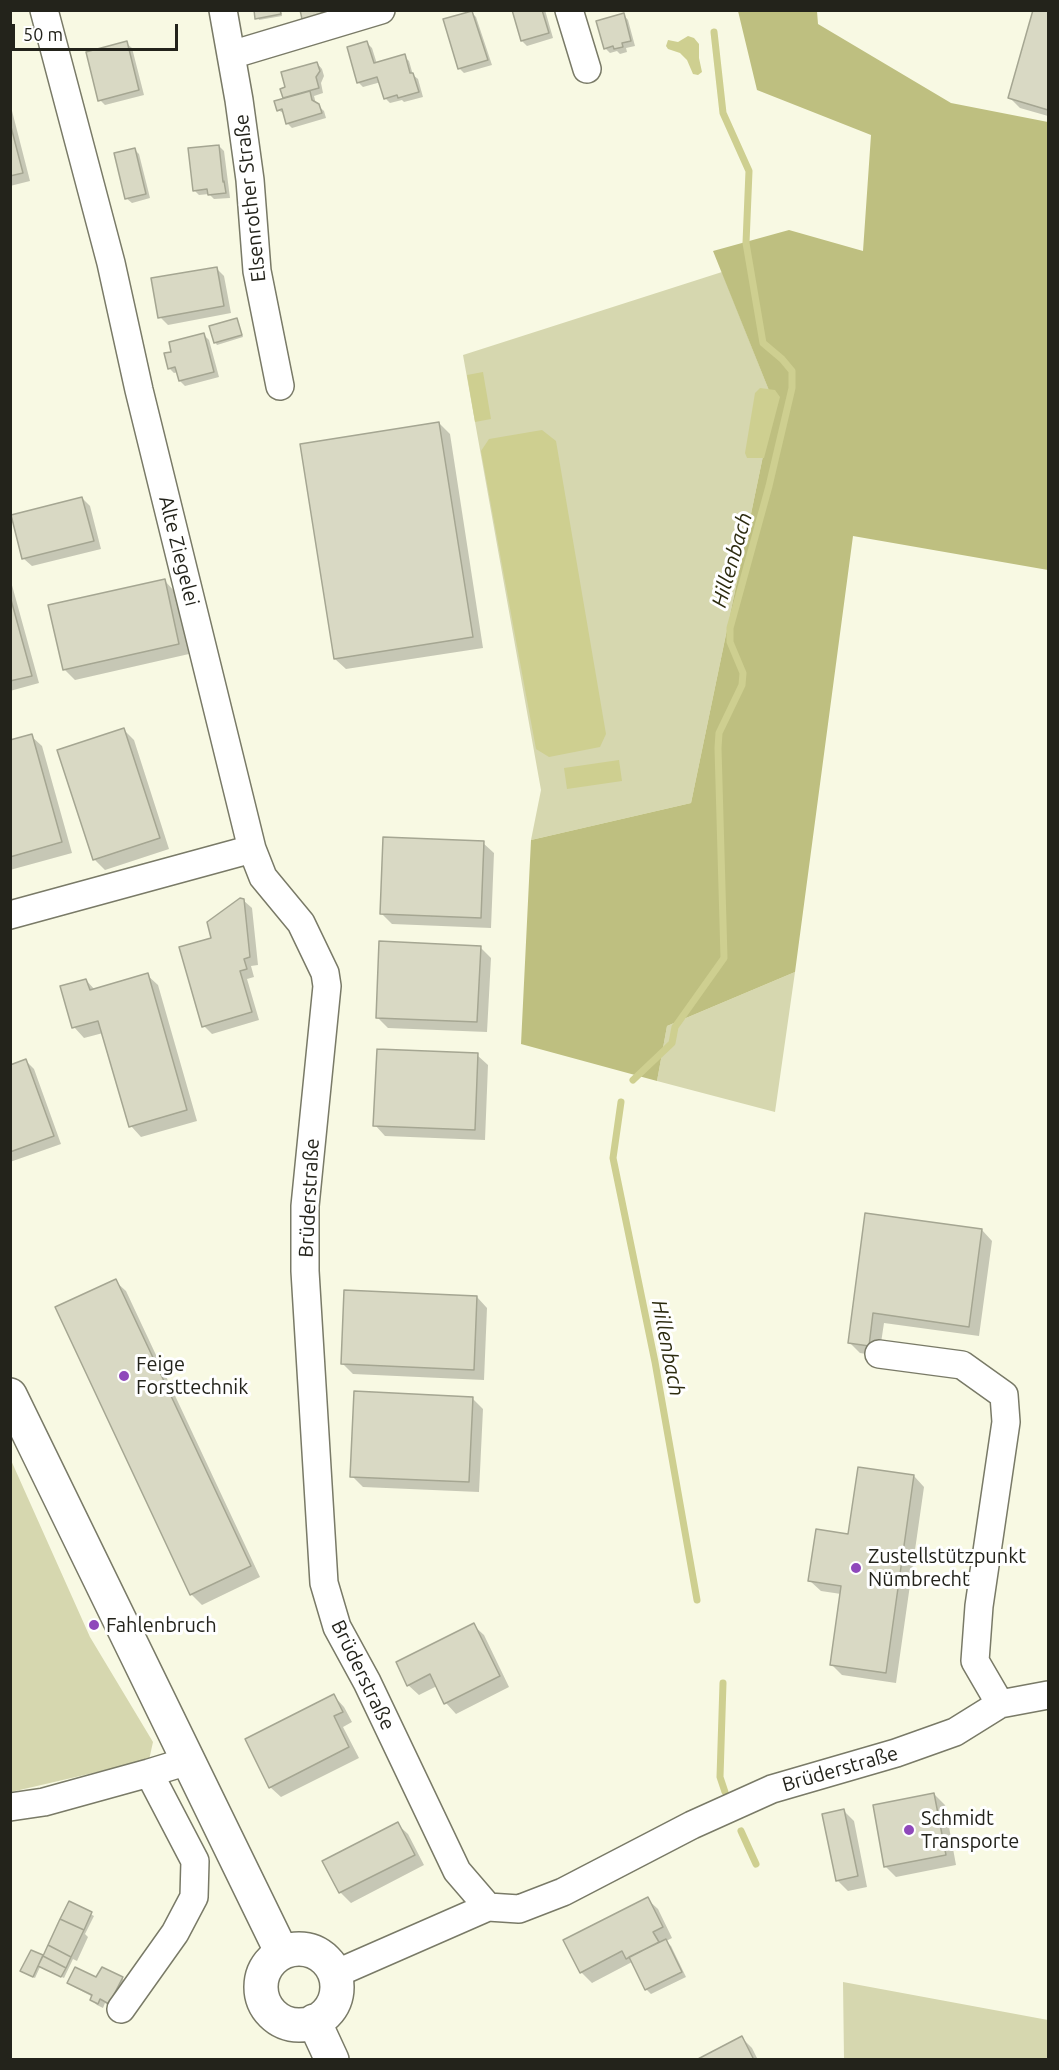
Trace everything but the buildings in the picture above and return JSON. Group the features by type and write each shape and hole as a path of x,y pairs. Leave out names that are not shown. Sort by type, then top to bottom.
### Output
{"main road":[{"path":"10,1395 282,1953"},
{"path":"298,1949 309,1950 321,1955 335,1974 336,1998 331,2008 323,2017 298,2025 285,2022 273,2015 261,1992 262,1979 267,1967 282,1953 298,1949"},
{"path":"314,2021 332,2060"}],"street":[{"name":"Alte Ziegelei","path":"44,10 111,263 142,401 252,849"},
{"name":"Elsenrother Straße","path":"223,10 250,180 256,271 280,386"},
{"path":"231,55 381,10"},
{"path":"569,10 587,69"},
{"path":"10,915 252,849"},
{"name":"Brüderstraße","path":"252,849 263,877 302,923 325,973 327,986 305,1206 305,1270 324,1583 337,1627 367,1682 457,1871 488,1907 519,1909 563,1892 692,1826 772,1789 897,1753 956,1732 1000,1704 1048,1695"},
{"path":"879,1354 962,1365 1004,1395 1006,1422 979,1606 975,1661 1000,1704"},
{"path":"10,1806 44,1802 188,1761"},
{"path":"121,2009 175,1933 194,1897 195,1861 149,1773"},
{"path":"335,1974 488,1907"}],"shaded area":[{"path":"738,11 817,11 818,24 951,103 1048,122 1048,570 853,536 795,972 667,1026 657,1081 521,1044 531,840 691,803 774,403 713,251 789,230 863,251 871,135 757,90"},
{"path":"688,36 694,38 699,44 702,72 698,75 693,74 687,60 680,53 666,46 668,40 678,42"},
{"path":"722,272 774,403 691,803 531,840 541,790 463,355"},
{"path":"483,372 491,419 475,422 467,375"},
{"path":"760,388 775,390 780,397 764,458 747,458 745,453 755,393"},
{"path":"542,430 556,441 606,734 600,747 549,757 536,749 481,451 489,439"},
{"path":"619,760 622,781 567,789 564,768"},
{"path":"795,972 775,1112 657,1081 667,1026"},
{"path":"10,1458 90,1637 153,1742 149,1760 11,1792"},
{"path":"843,1982 1048,2020 1048,2059 844,2059"}],"waterway":[{"name":"Hillenbach","path":"633,1080 672,1043 675,1027 724,958 718,748 719,733 742,685 743,673 730,642 730,628 769,486 792,388 792,371 763,343 746,243 749,171 723,113 714,32"},
{"name":"Hillenbach","path":"621,1102 613,1158 655,1362 697,1600"},
{"name":"Hillenbach","path":"723,1683 720,1777 725,1792"},
{"name":"Hillenbach","path":"741,1831 756,1864"}],"place":[{"name":"Feige Forsttechnik","path":"124,1376"},
{"name":"Zustellstützpunkt Nümbrecht","path":"856,1568"},
{"name":"Fahlenbruch","path":"94,1625"},
{"name":"Schmidt Transporte","path":"909,1830"}]}
